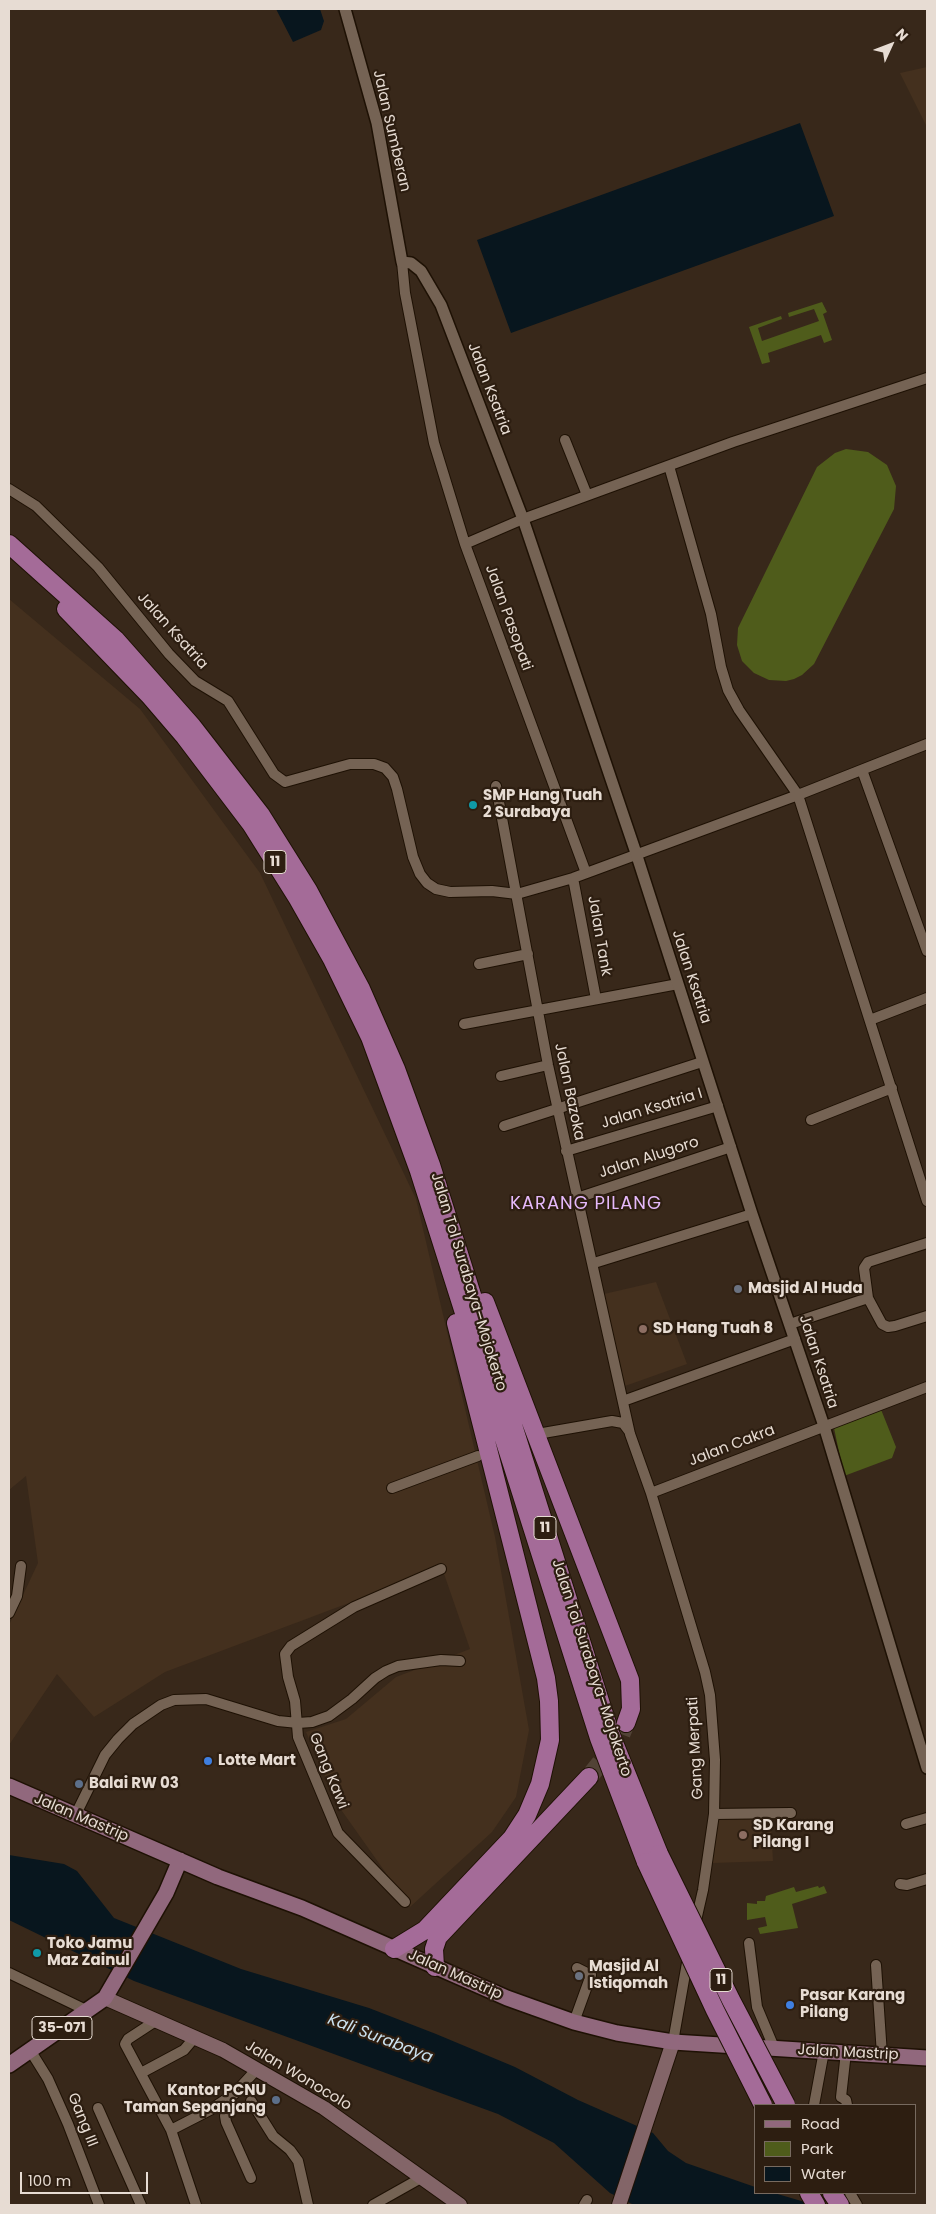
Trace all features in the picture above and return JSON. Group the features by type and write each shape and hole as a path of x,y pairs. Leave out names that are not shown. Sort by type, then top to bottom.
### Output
{"highway":[{"name":"Jalan Tol Surabaya–Mojokerto","path":"9,544 116,640 192,726 261,815 308,890 361,989 396,1069 442,1200 610,1733 652,1858 731,2000 785,2104"},
{"name":"Jalan Tol Surabaya–Mojokerto","path":"9,560 63,607 143,688 185,737 251,824 298,899 332,959 370,1037 416,1162 599,1738 652,1858 715,2010 763,2104"},
{"path":"442,1200 534,1426 630,1680 631,1709 626,1723"},
{"path":"394,1949 425,1930 512,1838 527,1814 540,1784 550,1740 549,1701 546,1678 458,1331 438,1230"},
{"path":"435,1967 434,1949 438,1937 589,1777"},
{"path":"810,2194 816,2205"},
{"path":"833,2194 840,2205"}],"main road":[{"name":"Jalan Mastrip","path":"9,1786 180,1860 302,1908 507,1998 574,2022 617,2033 673,2042 775,2050 846,2052 927,2058"},
{"name":"35-071","path":"9,2065 88,2011 109,1992 166,1893 180,1860"},
{"name":"Jalan Wonocolo","path":"109,1992 157,2020 257,2069 324,2108 460,2205"},
{"path":"619,2205 673,2042"}],"street":[{"name":"Jalan Sumberan","path":"344,9 377,123 402,262"},
{"name":"Jalan Pasopati","path":"402,262 405,293 434,443 465,544 586,873"},
{"name":"Jalan Ksatria","path":"402,262 411,263 421,271 440,305 522,519 636,853 702,1062 824,1426 927,1768"},
{"path":"465,544 522,519 750,436 927,378"},
{"path":"565,440 587,495"},
{"path":"669,466 710,614 721,667 728,690 739,710 798,795 927,1200"},
{"name":"Jalan Ksatria","path":"9,489 36,506 98,567 168,654 195,681 228,701 274,774 285,782 350,764 374,764 385,768 393,777 398,789 413,857 420,874 427,883 436,889 450,892 492,890 517,894 573,878 636,853"},
{"path":"636,853 798,795 927,744"},
{"path":"862,770 927,951"},
{"name":"Jalan Bazoka","path":"496,786 548,1066 566,1151 594,1263 623,1401"},
{"name":"Jalan Tank","path":"573,878 596,999"},
{"path":"479,964 528,954"},
{"path":"464,1024 537,1012 678,984"},
{"path":"870,1020 927,998"},
{"path":"504,1126 702,1062"},
{"path":"501,1076 548,1066"},
{"path":"811,1120 892,1088"},
{"name":"Jalan Ksatria I","path":"566,1151 718,1106"},
{"name":"Jalan Alugoro","path":"577,1198 731,1147"},
{"path":"594,1263 752,1214"},
{"path":"927,1243 868,1262 864,1268 868,1298 882,1324 888,1327 927,1316"},
{"path":"790,1324 868,1298"},
{"path":"623,1401 795,1339"},
{"name":"Jalan Cakra","path":"651,1493 927,1387"},
{"name":"Gang Merpati","path":"623,1401 630,1434 651,1493 705,1672 710,1695 715,1760 714,1814 703,1890 673,2042"},
{"path":"543,1433 612,1421 623,1423 630,1434"},
{"path":"392,1488 478,1456"},
{"path":"9,1612 17,1596 22,1566"},
{"name":"Gang Kawi","path":"405,1902 338,1834 296,1732 298,1723 295,1701 284,1660 287,1650 354,1607 441,1570"},
{"path":"75,1816 105,1755 133,1724 161,1705 180,1699 206,1699 254,1715 298,1723 329,1716 352,1699 375,1678 398,1666 441,1660 460,1661"},
{"path":"714,1814 791,1813"},
{"path":"906,1824 927,1818"},
{"path":"900,1884 907,1885 927,1879"},
{"path":"749,1943 757,2007 775,2050"},
{"path":"876,1965 882,2055"},
{"path":"574,2022 591,1975 577,1968"},
{"path":"9,1973 88,2011"},
{"path":"157,2020 125,2042 171,2130 196,2205"},
{"path":"141,2073 184,2050 195,2037"},
{"name":"Gang III","path":"30,2050 48,2079 68,2124 99,2205"},
{"path":"814,2104 824,2051"},
{"path":"846,2052 841,2097 846,2100 847,2104"},
{"path":"171,2130 225,2100 240,2089 257,2069"},
{"path":"225,2100 228,2106 225,2116 226,2122 251,2178"},
{"path":"251,2101 273,2136 290,2150 298,2160 308,2205"},
{"path":"98,2108 141,2205"},
{"path":"373,2205 421,2178"},
{"path":"851,2194 857,2205"}],"shaded area":[{"path":"927,67 927,127 900,73"},
{"path":"9,599 140,709 260,873 416,1199 495,1537 529,1730 516,1797 492,1832 410,1907 337,1804 306,1732 346,1719 396,1677 470,1649 442,1568 165,1672 94,1717 57,1674 9,1745 9,1625 38,1563 26,1476 9,1490"},
{"name":"SD Hang Tuah 8","path":"656,1282 687,1364 625,1386 604,1294"},
{"name":"SD Karang Pilang I","path":"718,1809 770,1809 773,1861 712,1863"}],"green space":[{"path":"822,302 827,312 823,314 832,340 824,343 821,335 768,353 770,362 762,364 749,327 781,316 782,319 758,328 762,341 819,321 814,309 789,317 788,313"},
{"path":"846,449 868,452 887,465 896,486 894,509 814,664 802,675 794,679 786,681 769,680 754,673 742,661 737,645 738,628 817,467 835,453"},
{"path":"880,1407 896,1447 892,1458 844,1476 834,1428"},
{"path":"818,1886 819,1888 824,1886 827,1893 792,1904 798,1928 760,1934 758,1928 767,1926 765,1917 747,1920 747,1903 757,1904 757,1901 765,1901 766,1896 794,1887 796,1892"}],"water":[{"path":"276,9 320,9 324,21 321,30 293,42"},
{"path":"800,123 834,216 511,333 477,240"},
{"name":"Kali Surabaya","path":"9,1855 64,1864 77,1871 114,1918 241,1969 369,2008 436,2034 515,2067 578,2100 653,2133 668,2151 686,2163 754,2187 754,2194 777,2194 815,2205 634,2205 610,2193 554,2143 498,2114 134,1981 9,1920"}],"tunnel":[{"path":"589,1777 619,1740 626,1723"}],"place":[{"name":"SMP Hang Tuah 2 Surabaya","path":"473,805"},
{"name":"Masjid Al Huda","path":"738,1289"},
{"name":"SD Hang Tuah 8","path":"643,1329"},
{"name":"Lotte Mart","path":"208,1761"},
{"name":"Balai RW 03","path":"79,1784"},
{"name":"SD Karang Pilang I","path":"743,1835"},
{"name":"Toko Jamu Maz Zainul","path":"37,1953"},
{"name":"Masjid Al Istiqomah","path":"579,1976"},
{"name":"Pasar Karang Pilang","path":"790,2005"},
{"name":"Kantor PCNU Taman Sepanjang","path":"276,2100"}],"district":[{"name":"KARANG PILANG","path":"586,1204"}]}
